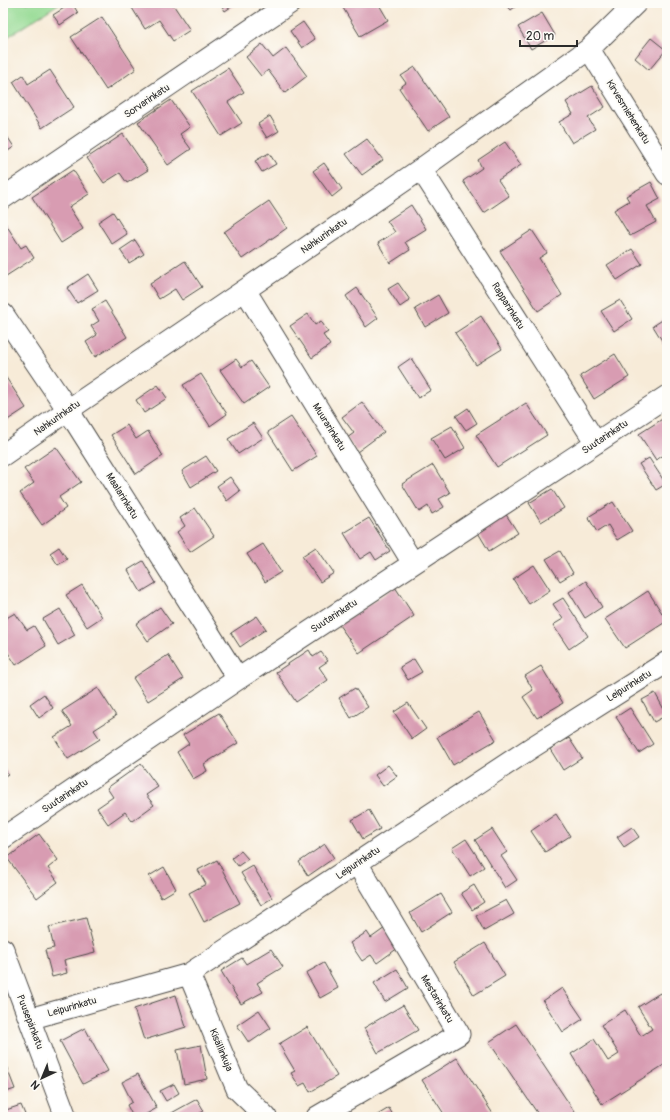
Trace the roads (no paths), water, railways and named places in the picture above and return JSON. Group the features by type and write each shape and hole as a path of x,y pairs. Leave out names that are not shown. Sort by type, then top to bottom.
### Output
{"street":[{"name":"Sorvarinkatu","path":"3,198 290,3"},
{"name":"Nahkurinkatu","path":"3,455 421,169 589,49 636,3"},
{"name":"Kirvesmiehenkatu","path":"589,49 667,174"},
{"name":"Rapparinkatu","path":"421,169 596,443"},
{"name":"Muurarinkatu","path":"245,290 414,564"},
{"name":"Maalarinkatu","path":"3,314 68,410 238,679"},
{"name":"Suutarinkatu","path":"3,838 238,679 667,396"},
{"name":"Leipurinkatu","path":"29,1019 189,974 531,748 667,662"},
{"name":"Mestarinkatu","path":"317,1117 458,1034 357,863"},
{"name":"Puusepänkatu","path":"3,950 66,1117"},
{"name":"Kisällinkuja","path":"189,974 237,1089 266,1117"}]}
